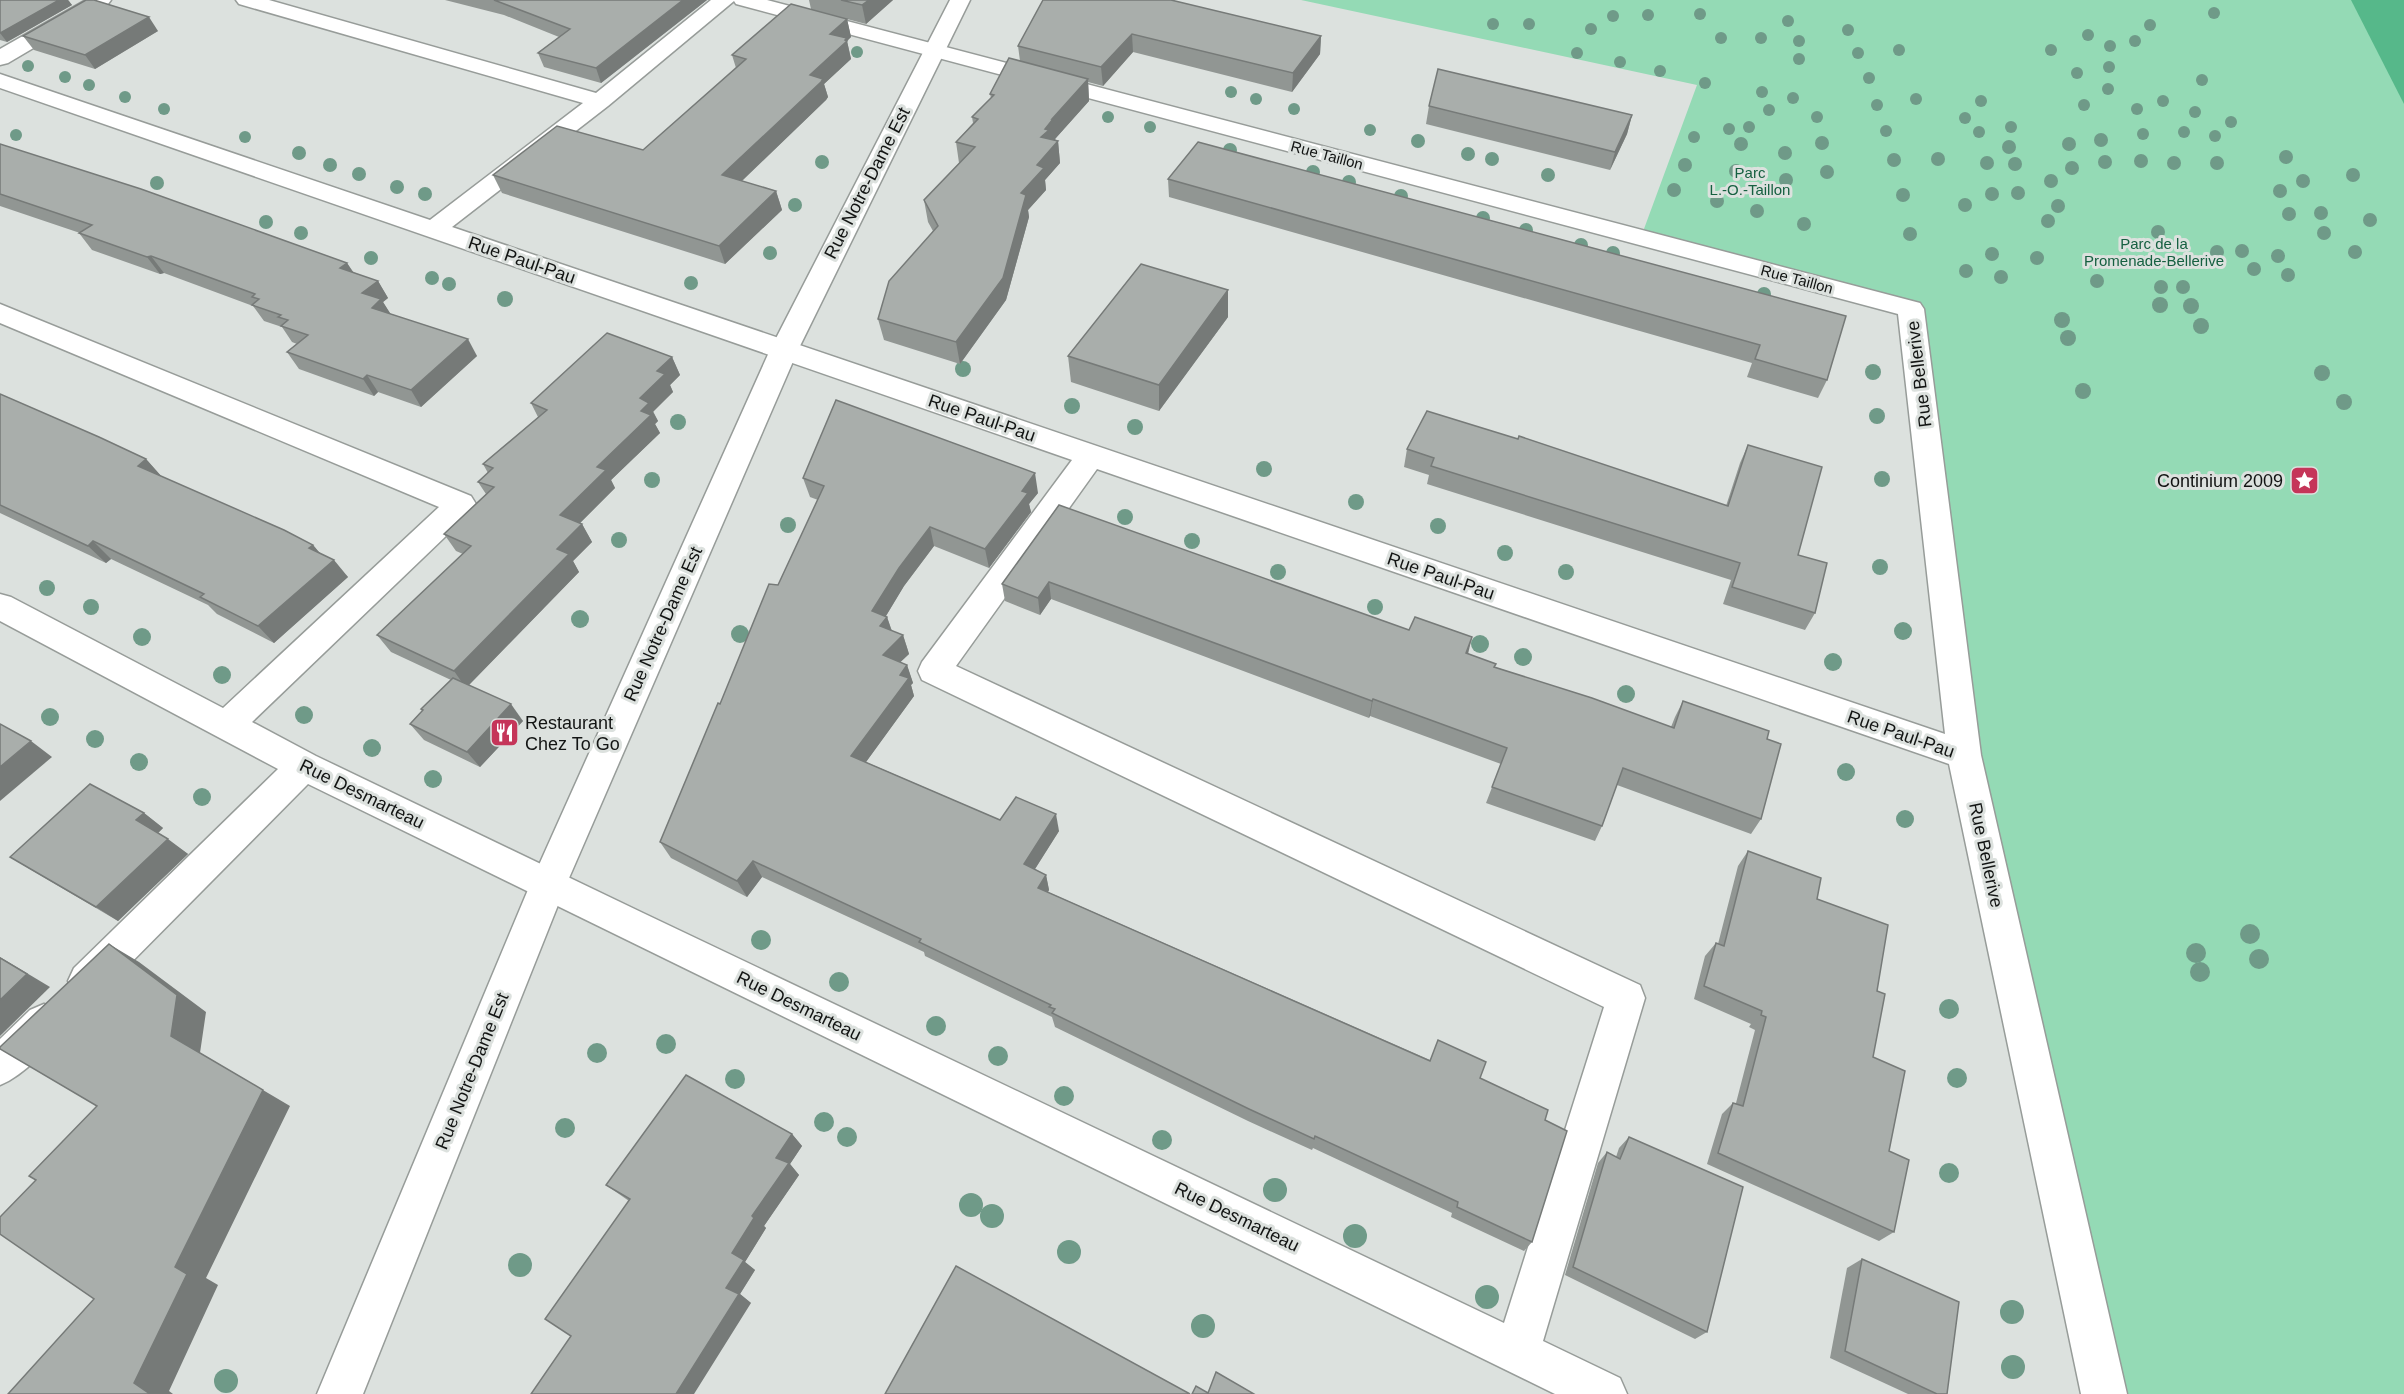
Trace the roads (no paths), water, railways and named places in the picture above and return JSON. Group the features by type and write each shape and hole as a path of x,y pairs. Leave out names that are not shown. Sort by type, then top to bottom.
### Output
{"street":[{"path":"0,58 102,0"},
{"path":"246,0 600,101"},
{"path":"433,230 600,101 724,0"},
{"name":"Rue Taillon","path":"743,0 1911,309"},
{"name":"Rue Notre-Dame Est","path":"340,1394 548,885 784,350 960,0"},
{"name":"Rue Paul-Pau","path":"0,81 1964,755"},
{"name":"Rue Bellerive","path":"1911,309 1964,755 2104,1394"},
{"path":"0,313 461,504 227,725"},
{"path":"1091,456 934,671 1626,998 1517,1353"},
{"name":"Rue Desmarteau","path":"0,606 304,766 1604,1394"},
{"path":"0,1066 304,766"}],"place":[{"name":"Continium 2009","path":"2304,481"},
{"name":"Restaurant Chez To Go","path":"504,733"}],"park label":[{"name":"Parc L.-O.-Taillon","path":"1750,180"},
{"name":"Parc de la Promenade-Bellerive","path":"2154,252"}]}
